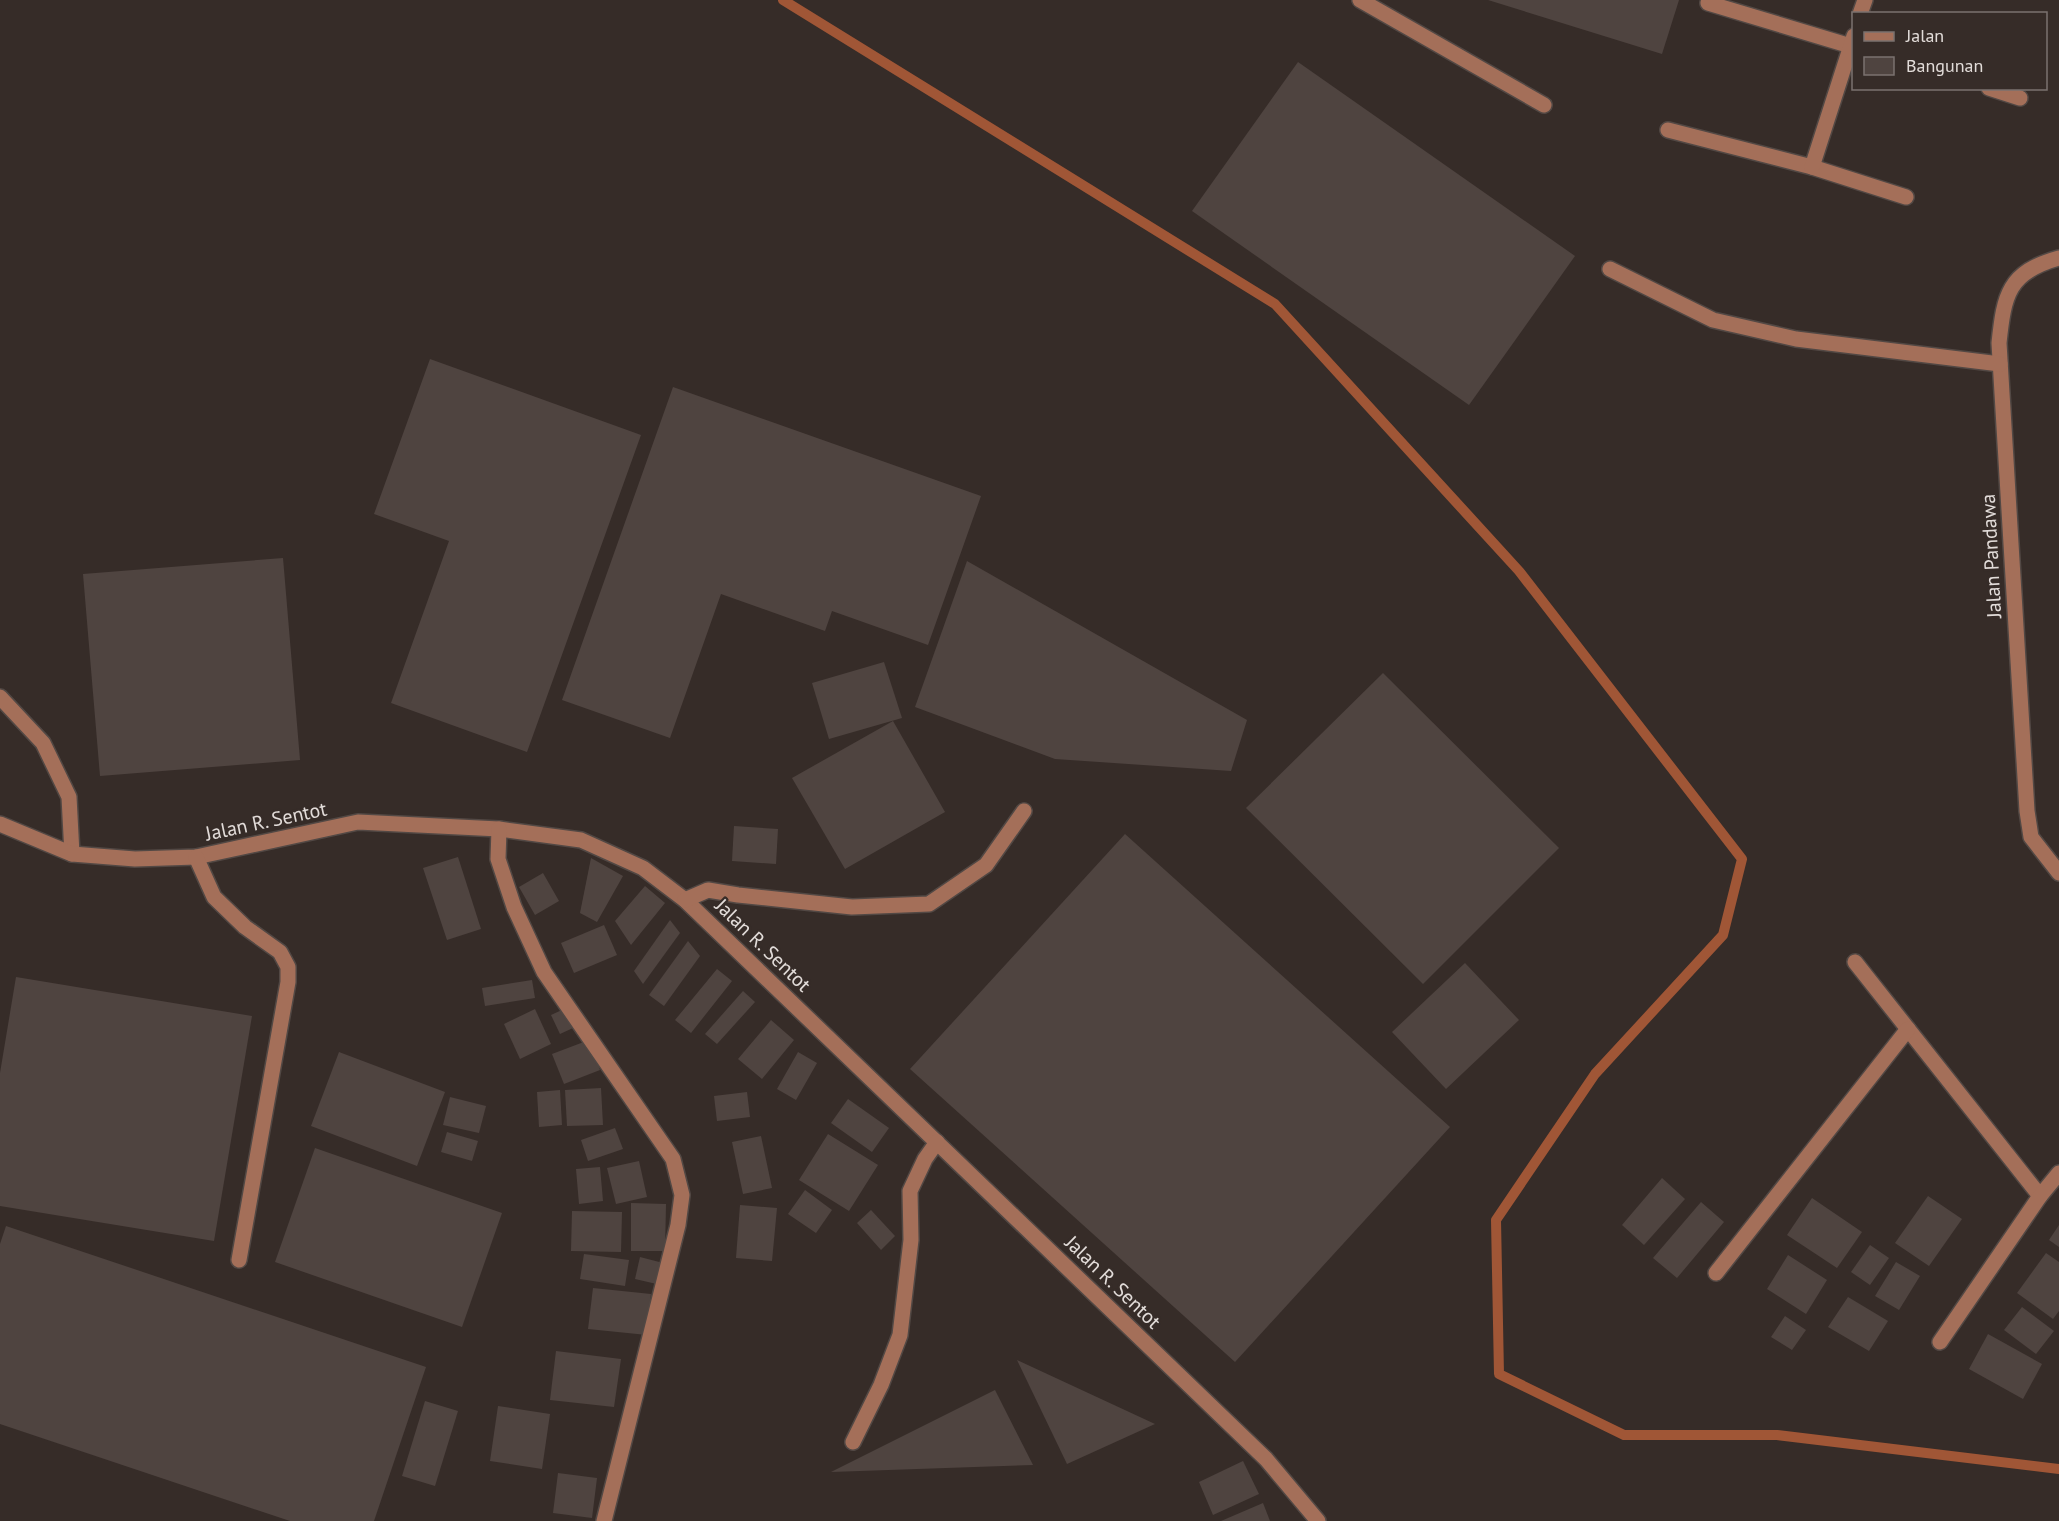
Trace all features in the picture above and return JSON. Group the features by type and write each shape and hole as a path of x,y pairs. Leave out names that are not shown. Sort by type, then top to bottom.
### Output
{"street":[{"path":"1360,0 1544,105"},
{"path":"1708,3 1852,43 1812,167"},
{"path":"1995,90 2020,98"},
{"path":"1668,130 1812,167 1906,197"},
{"name":"Jalan Pandawa","path":"2059,258 2028,270 2015,282 2007,295 2002,312 1999,343 2027,811 2031,837 2059,873"},
{"path":"1610,269 1713,320 1796,339 2000,364"},
{"path":"0,697 43,743 69,797 72,854"},
{"path":"685,900 708,890 738,896 852,907 929,904 986,865 1024,811"},
{"name":"Jalan R. Sentot","path":"0,824 72,854 135,859 196,858 358,822 498,829 581,840 643,868 685,900 1266,1459 1318,1521"},
{"path":"498,829 498,859 514,907 544,972 674,1159 682,1195 670,1264 603,1521"},
{"path":"196,858 214,897 245,927 280,952 288,967 288,982 239,1260"},
{"path":"1856,962 2040,1196"},
{"path":"1716,1273 1908,1029"},
{"path":"853,1442 881,1385 900,1335 911,1240 910,1191 925,1159 937,1142"},
{"path":"1940,1342 2040,1196 2059,1173"}],"building":[{"path":"1488,0 1679,0 1662,54"},
{"path":"1298,62 1575,256 1469,405 1192,211"},
{"path":"430,359 641,435 527,752 391,703 449,541 374,514"},
{"path":"673,387 981,496 928,645 832,611 825,631 721,594 670,738 562,700"},
{"path":"283,558 300,760 100,776 83,574"},
{"path":"967,561 1247,720 1231,771 1055,759 915,707"},
{"path":"884,662 902,718 829,739 812,683"},
{"path":"1383,673 1559,848 1423,984 1246,808"},
{"path":"893,721 945,812 845,869 792,778"},
{"path":"734,826 778,829 776,864 732,861"},
{"path":"1125,834 1450,1127 1235,1362 910,1069"},
{"path":"458,857 481,929 447,940 423,868"},
{"path":"591,858 623,876 597,922 580,913"},
{"path":"543,873 559,901 535,915 519,887"},
{"path":"645,886 665,903 631,945 615,921"},
{"path":"670,920 680,933 643,984 634,971"},
{"path":"604,925 617,955 574,973 561,943"},
{"path":"688,941 700,956 664,1006 649,995"},
{"path":"1465,963 1519,1020 1446,1089 1392,1032"},
{"path":"717,969 732,981 691,1033 675,1020"},
{"path":"16,977 252,1016 214,1241 0,1206 0,1073"},
{"path":"532,980 535,998 485,1006 482,988"},
{"path":"743,991 755,1002 717,1044 705,1034"},
{"path":"535,1009 551,1044 520,1059 504,1024"},
{"path":"564,1009 573,1028 560,1034 551,1015"},
{"path":"771,1020 794,1040 762,1079 738,1059"},
{"path":"589,1040 600,1070 564,1084 552,1054"},
{"path":"339,1052 445,1092 417,1166 311,1126"},
{"path":"798,1052 817,1063 796,1100 777,1089"},
{"path":"601,1088 603,1125 567,1126 565,1090"},
{"path":"560,1090 562,1125 539,1127 537,1092"},
{"path":"747,1092 750,1117 717,1121 714,1096"},
{"path":"450,1097 486,1106 479,1133 443,1125"},
{"path":"848,1099 889,1128 872,1152 831,1123"},
{"path":"615,1128 623,1149 588,1161 581,1140"},
{"path":"447,1132 478,1141 472,1161 441,1152"},
{"path":"828,1134 878,1165 849,1211 799,1180"},
{"path":"761,1136 772,1188 743,1194 732,1142"},
{"path":"315,1148 502,1213 462,1327 275,1262"},
{"path":"639,1161 647,1197 616,1204 607,1168"},
{"path":"600,1167 603,1201 579,1204 576,1169"},
{"path":"1662,1178 1685,1199 1644,1245 1622,1225"},
{"path":"805,1190 832,1210 816,1233 788,1214"},
{"path":"1928,1196 1962,1219 1929,1266 1895,1243"},
{"path":"1812,1198 1862,1232 1837,1268 1787,1235"},
{"path":"1701,1202 1724,1222 1677,1278 1653,1258"},
{"path":"631,1203 666,1204 665,1251 631,1251"},
{"path":"740,1205 777,1208 772,1261 736,1258"},
{"path":"871,1210 895,1236 881,1250 857,1223"},
{"path":"572,1211 622,1212 621,1252 571,1251"},
{"path":"2059,1225 2059,1247 2049,1240"},
{"path":"6,1226 426,1367 374,1521 290,1521 0,1424 0,1244"},
{"path":"1870,1245 1889,1258 1870,1285 1851,1272"},
{"path":"2046,1253 2059,1262 2059,1311 2053,1319 2017,1293"},
{"path":"584,1254 629,1260 625,1286 580,1279"},
{"path":"1788,1255 1827,1280 1806,1314 1767,1289"},
{"path":"640,1257 667,1264 661,1285 635,1279"},
{"path":"1896,1262 1920,1276 1899,1310 1875,1296"},
{"path":"593,1288 651,1294 647,1335 588,1329"},
{"path":"1848,1297 1888,1321 1869,1351 1828,1327"},
{"path":"2022,1307 2054,1331 2036,1354 2004,1330"},
{"path":"1785,1316 1806,1330 1792,1350 1771,1337"},
{"path":"1988,1334 2042,1364 2023,1399 1969,1369"},
{"path":"556,1351 621,1359 614,1407 550,1400"},
{"path":"1017,1360 1155,1424 1067,1464"},
{"path":"995,1390 1033,1465 831,1472"},
{"path":"425,1401 458,1411 435,1486 402,1476"},
{"path":"498,1406 550,1414 542,1469 490,1461"},
{"path":"1243,1461 1259,1494 1213,1515 1199,1482"},
{"path":"558,1473 597,1478 592,1518 553,1513"},
{"path":"1263,1503 1270,1521 1221,1521"}],"waterway":[{"path":"783,0 1275,304 1519,571 1742,859 1723,935 1595,1074 1496,1220 1499,1374 1624,1435 1777,1435 2059,1469"}]}
